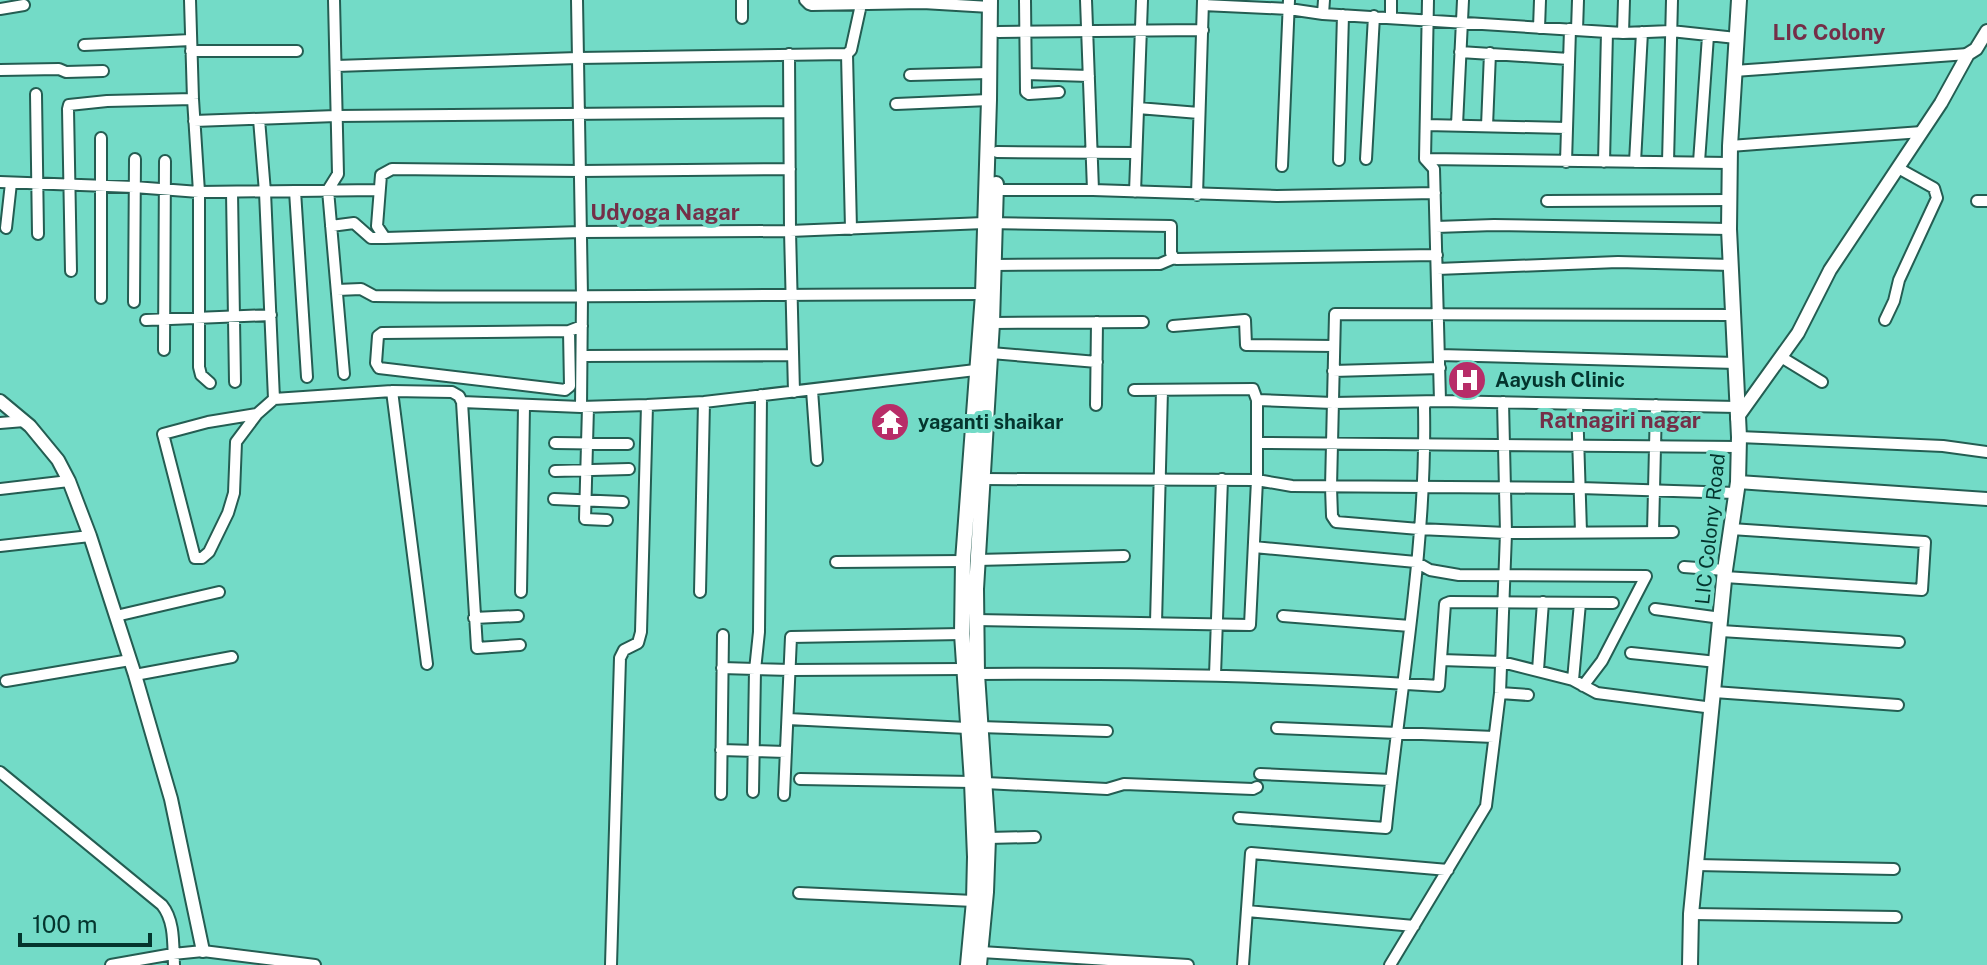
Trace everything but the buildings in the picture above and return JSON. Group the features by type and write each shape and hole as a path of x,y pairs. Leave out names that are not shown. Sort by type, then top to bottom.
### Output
{"main road":[{"name":"LIC Colony Road","path":"1690,965 1691,914 1725,573 1737,487 1739,442 1729,163 1739,0"},
{"path":"971,672 962,634 982,479 983,294 997,152 998,32 993,2"},
{"path":"980,958 988,838 978,782 974,728 971,672 976,620 970,561 984,369 991,353 994,265 990,224 989,73 993,2"},
{"path":"968,965 974,901 978,782"}],"street":[{"path":"190,0 199,192 199,367 204,379 210,383"},
{"path":"334,0 338,174 328,190 344,374"},
{"path":"577,0 582,356 588,443 585,519 607,520"},
{"path":"742,0 742,18"},
{"path":"805,0 812,5 993,2"},
{"path":"1025,0 1026,92 1059,92"},
{"path":"1086,0 1093,190"},
{"path":"1135,192 1142,0"},
{"path":"1323,14 1324,0"},
{"path":"1391,0 1391,17"},
{"path":"1428,0 1425,159 1434,169 1440,401"},
{"path":"1457,125 1463,0"},
{"path":"1539,28 1540,0"},
{"path":"1566,162 1569,59 1578,0"},
{"path":"1623,33 1624,0"},
{"path":"1668,162 1672,0"},
{"path":"851,229 847,54 851,50 862,3"},
{"path":"1197,195 1203,3 1289,4 1323,14 1623,33 1671,31 1736,38"},
{"path":"1282,166 1289,4"},
{"path":"0,9 24,5"},
{"path":"1339,160 1343,15"},
{"path":"1366,159 1374,16"},
{"path":"998,32 1203,30"},
{"path":"1257,400 1656,405 1737,412 1798,333 1830,270 1977,51 1987,31"},
{"path":"1604,162 1607,32"},
{"path":"1635,162 1642,32"},
{"path":"1699,162 1708,36"},
{"path":"84,45 297,51"},
{"path":"1734,71 1977,51"},
{"path":"1460,52 1569,59"},
{"path":"1487,126 1490,53"},
{"path":"789,54 794,392"},
{"path":"336,66 847,54"},
{"path":"0,70 103,71"},
{"path":"910,75 989,73"},
{"path":"1026,74 1089,76"},
{"path":"36,94 38,234"},
{"path":"71,271 69,105 193,99"},
{"path":"896,104 989,100"},
{"path":"1138,108 1199,113"},
{"path":"194,121 336,116 789,112"},
{"path":"259,119 274,399"},
{"path":"1426,125 1567,128"},
{"path":"1730,146 1922,132"},
{"path":"101,138 101,298"},
{"path":"997,152 1136,153"},
{"path":"134,302 135,159"},
{"path":"1425,159 1729,163"},
{"path":"164,350 165,161"},
{"path":"1885,320 1899,280 1937,198 1934,188 1898,168"},
{"path":"385,238 377,226 378,190 381,175 392,169 790,169"},
{"path":"6,228 5,182 199,192 378,190"},
{"path":"995,190 1277,196 1435,193"},
{"path":"295,191 307,377"},
{"path":"232,192 235,382"},
{"path":"1547,201 1730,200"},
{"path":"331,226 354,223 371,238 385,238 990,224 1171,226 1171,253 1174,258"},
{"path":"1436,227 1729,229"},
{"path":"994,265 1160,264 1174,258 1437,255"},
{"path":"1437,269 1618,262 1731,265"},
{"path":"337,290 361,289 374,296 983,294"},
{"path":"1673,532 1506,533 1336,522 1332,516 1331,487 1335,314 1734,315"},
{"path":"146,320 271,315"},
{"path":"1173,326 1245,320 1246,345 1334,346"},
{"path":"1096,405 1097,322"},
{"path":"992,323 1143,322"},
{"path":"569,331 570,386 565,390 379,368 376,363 378,336 382,333 569,331 582,326"},
{"path":"991,353 1097,362"},
{"path":"582,356 793,355"},
{"path":"1439,355 1736,363"},
{"path":"1781,357 1822,382"},
{"path":"1333,371 1440,368"},
{"path":"462,402 584,407 704,402 984,369"},
{"path":"976,620 1250,625 1257,480 1257,400 1253,389 1134,390"},
{"path":"812,390 817,460"},
{"path":"1156,623 1162,390"},
{"path":"392,391 427,664"},
{"path":"257,414 163,434 195,558 202,558 209,552 228,513 234,493 236,442 257,414 274,399 392,391 452,392 462,402 477,648 520,645"},
{"path":"753,792 755,670 759,632 761,395"},
{"path":"0,401 24,421 58,460 90,536 171,799 203,951"},
{"path":"700,592 704,402"},
{"path":"1239,818 1386,828 1423,488 1426,402"},
{"path":"1390,965 1486,806 1502,662 1506,533 1503,402"},
{"path":"1577,404 1581,532"},
{"path":"611,965 620,658 624,650 638,643 641,632 647,405"},
{"path":"1653,532 1656,405"},
{"path":"521,592 524,406"},
{"path":"0,423 24,421"},
{"path":"1257,443 1655,447 1739,442 1943,446 1987,452"},
{"path":"555,443 628,444"},
{"path":"555,471 629,469"},
{"path":"982,479 1222,479 1257,480 1292,486 1654,491 1737,487 1987,499"},
{"path":"1215,675 1222,479"},
{"path":"0,489 69,481"},
{"path":"554,499 623,502"},
{"path":"1684,567 1922,590 1925,542 1731,529"},
{"path":"0,546 90,536"},
{"path":"1254,547 1416,562 1430,570 1447,574 1646,576 1602,661 1583,686"},
{"path":"836,562 1124,556"},
{"path":"116,616 219,592"},
{"path":"1538,670 1543,602"},
{"path":"1573,680 1580,603"},
{"path":"722,668 1298,677 1439,686 1445,604 1613,603"},
{"path":"1655,609 1721,625 1899,642"},
{"path":"474,618 518,616"},
{"path":"1283,616 1410,626"},
{"path":"784,795 791,637 962,634"},
{"path":"721,794 723,635"},
{"path":"1631,653 1717,662"},
{"path":"135,675 232,657"},
{"path":"6,681 130,660"},
{"path":"1441,660 1502,662 1573,680 1597,693 1898,705"},
{"path":"1500,693 1528,695"},
{"path":"788,719 1107,731"},
{"path":"1277,728 1494,737"},
{"path":"721,750 786,752"},
{"path":"0,772 162,905 169,914 178,957"},
{"path":"1260,774 1391,780"},
{"path":"800,779 978,782 1107,789 1124,784 1257,787"},
{"path":"988,838 1035,837"},
{"path":"1243,965 1251,853 1448,870"},
{"path":"1697,865 1894,869"},
{"path":"799,893 974,901"},
{"path":"1247,911 1414,926"},
{"path":"1691,914 1896,917"},
{"path":"111,965 203,951 315,965"},
{"path":"980,958 1188,965"}],"place":[{"name":"Aayush Clinic","path":"1467,380"},
{"name":"yaganti shaikar","path":"890,422"}],"district":[{"name":"LIC Colony","path":"1829,32"},
{"name":"Udyoga Nagar","path":"665,212"},
{"name":"Ratnagiri nagar","path":"1620,420"}]}
